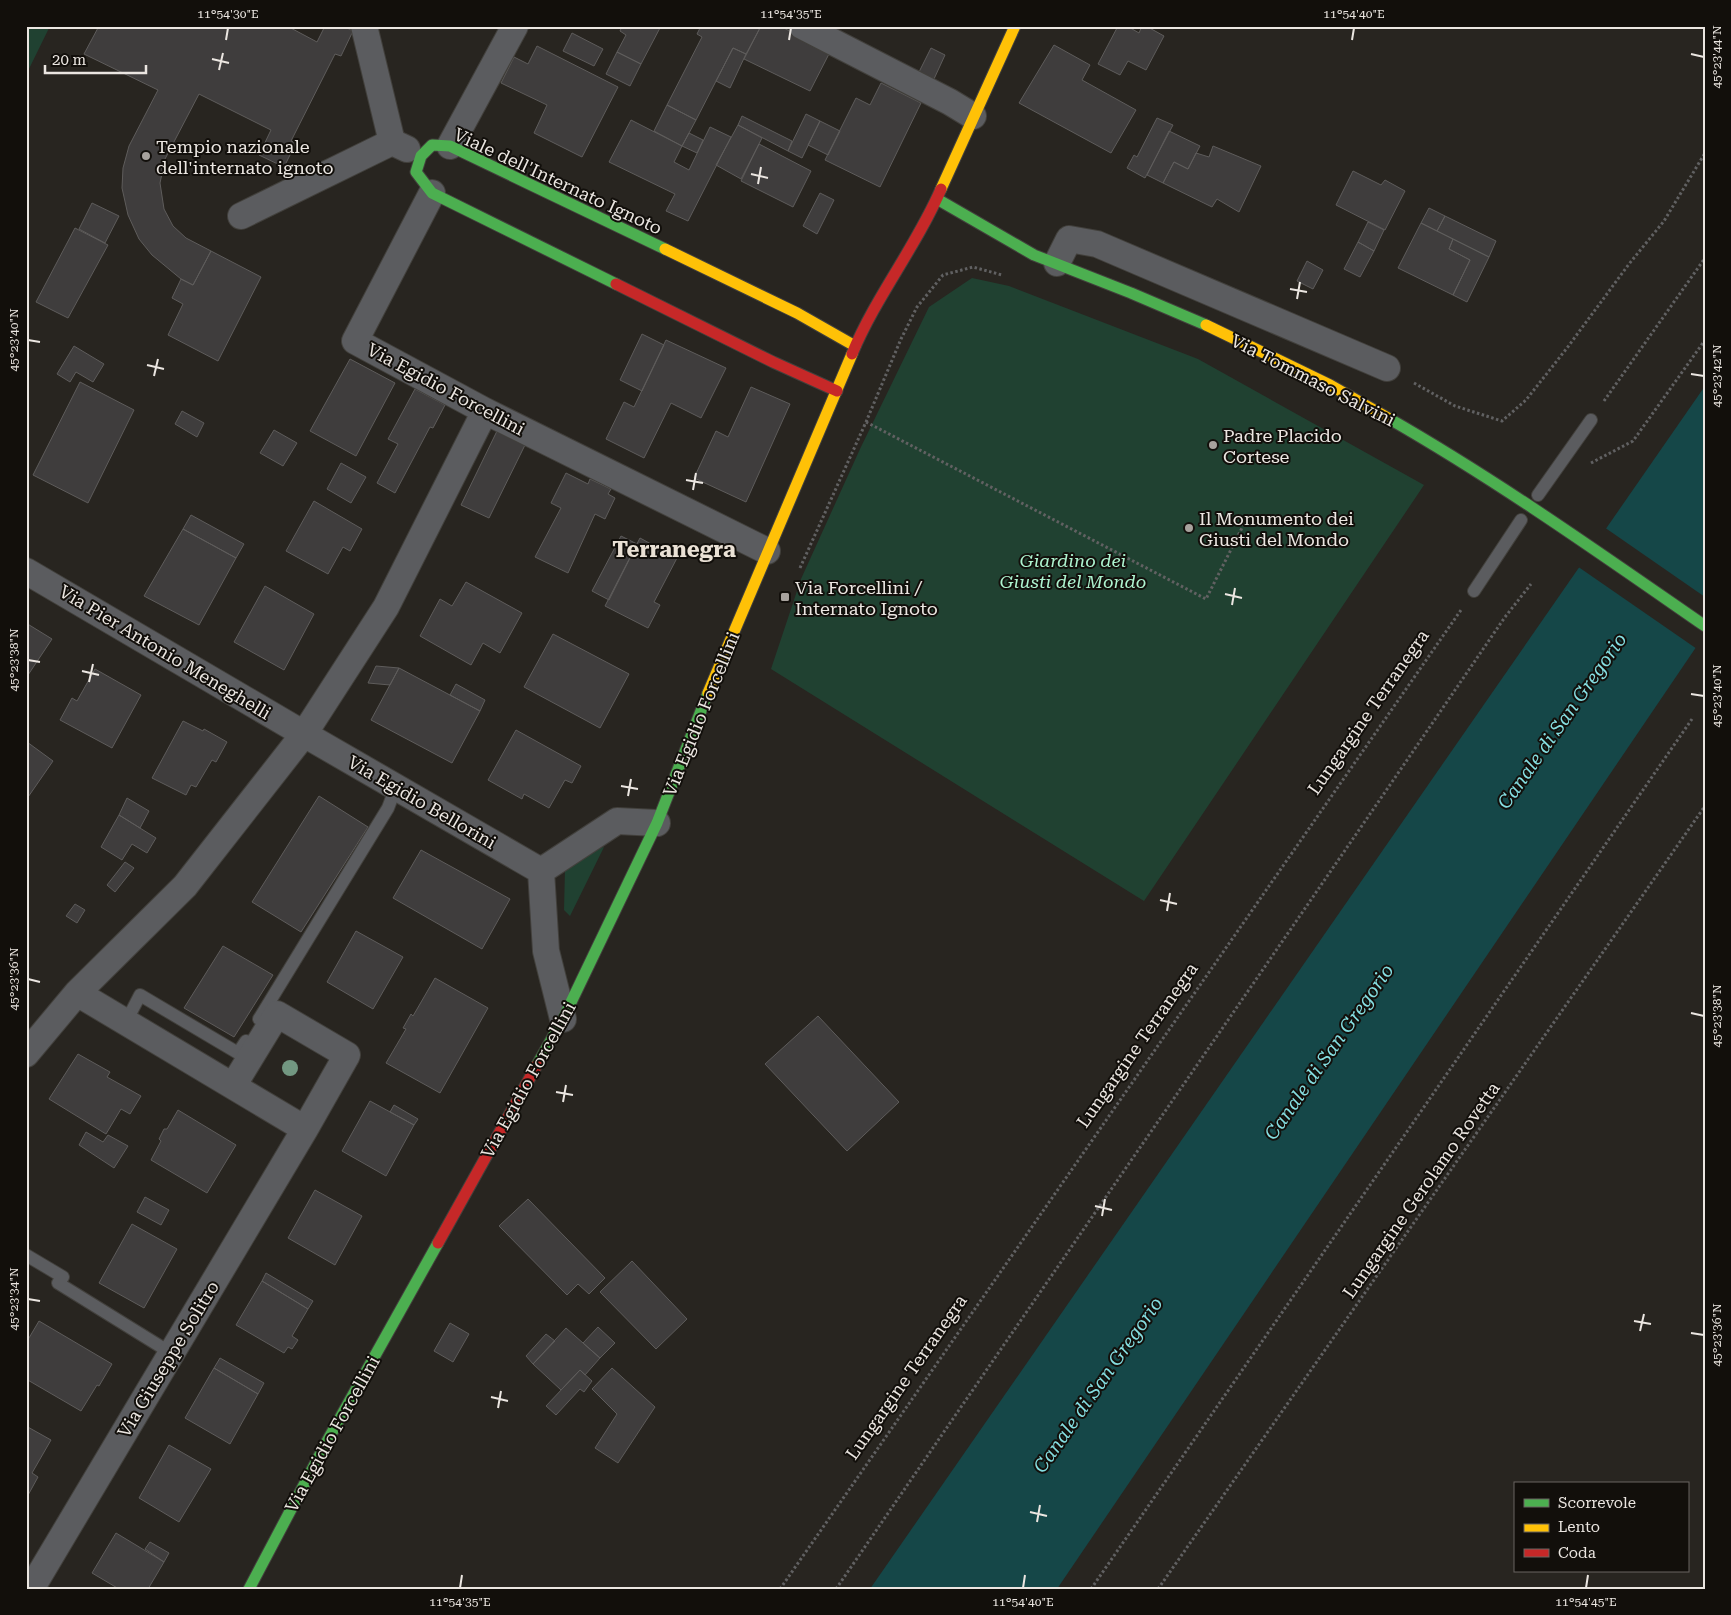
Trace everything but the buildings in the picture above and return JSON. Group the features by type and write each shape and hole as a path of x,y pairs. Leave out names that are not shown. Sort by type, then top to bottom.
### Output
{"street":[{"path":"364,26 392,142"},
{"path":"450,146 515,26"},
{"path":"802,26 973,116"},
{"name":"Via Egidio Forcellini","path":"249,1589 325,1445 563,1018 657,823 714,677 855,346 867,320 900,267 937,199 1015,26"},
{"path":"392,142 421,156 416,172 432,193 773,362 837,391"},
{"path":"241,216 392,142"},
{"name":"Viale dell'Internato Ignoto","path":"421,156 432,145 450,146 797,313 855,346"},
{"name":"Via Egidio Forcellini","path":"432,193 355,341 482,417 767,551"},
{"name":"Via Tommaso Salvini","path":"937,199 1034,255 1210,327 1330,384 1438,447 1556,522 1705,626"},
{"name":"Via Tommaso Salvini","path":"1057,263 1069,239 1097,244 1387,368"},
{"path":"26,1054 77,993 185,886 304,734 386,608 482,417"},
{"name":"Via Pier Antonio Meneghelli","path":"26,570 304,734"},
{"name":"Via Egidio Bellorini","path":"304,734 541,870"},
{"path":"563,1018 546,951 541,870 617,821 657,823"},
{"path":"77,993 305,1129"},
{"name":"Via Giuseppe Solitro","path":"31,1589 305,1129 347,1055 277,1014 233,1086"}],"lane":[{"path":"1538,495 1591,420"},
{"path":"1474,591 1521,520"},
{"path":"126,1022 140,995 238,1053 388,808 396,787"},
{"path":"26,1255 62,1277 58,1283 171,1354"}],"path":[{"path":"1387,368 1455,406 1502,421 1526,400 1664,221 1705,153"},
{"path":"1591,420 1705,258"},
{"path":"800,568 901,339 917,307 943,275 973,267 1006,276"},
{"path":"1633,441 1705,340"},
{"path":"866,422 1206,599 1249,514"},
{"path":"836,1589 1319,890 1504,617 1531,584"},
{"name":"Lungargine Terranegra","path":"780,1589 1474,591"},
{"path":"1091,1589 1692,719"},
{"name":"Lungargine Gerolamo Rovetta","path":"1158,1589 1705,806"}],"green space":[{"path":"26,26 50,26 26,75"},
{"name":"Giardino dei Giusti del Mondo","path":"972,278 1009,286 1198,359 1424,485 1144,901 771,669 801,579 860,449 929,307"},
{"path":"604,847 570,916 564,910 565,869 592,850"}],"water":[{"name":"Canale di San Gregorio","path":"1705,386 1705,634 1057,1589 870,1589"}],"pier":[{"path":"1604,527 1705,597 1705,638 1697,649 1577,566"}],"traffic: fast":[{"path":"616,284 432,193 416,172 421,156 432,145 450,146 665,249"},
{"path":"937,199 1034,255 1206,325"},
{"path":"1388,418 1509,493 1705,626"},
{"path":"537,1065 563,1019 657,823 708,693"},
{"path":"249,1589 325,1445 438,1243"}],"traffic: slow":[{"path":"941,189 1015,26"},
{"path":"665,249 797,313 855,346"},
{"path":"1206,325 1330,385 1388,418"},
{"path":"708,693 852,354"}],"traffic: jam":[{"path":"852,354 941,189"},
{"path":"616,284 773,362 837,391"},
{"path":"438,1243 537,1065"}],"place":[{"name":"Tempio nazionale dell'internato ignoto","path":"146,156"},
{"name":"Padre Placido Cortese","path":"1213,445"},
{"name":"Il Monumento dei Giusti del Mondo","path":"1189,528"},
{"name":"Via Forcellini / Internato Ignoto","path":"785,597"}],"district":[{"name":"Terranegra","path":"674,549"}]}
